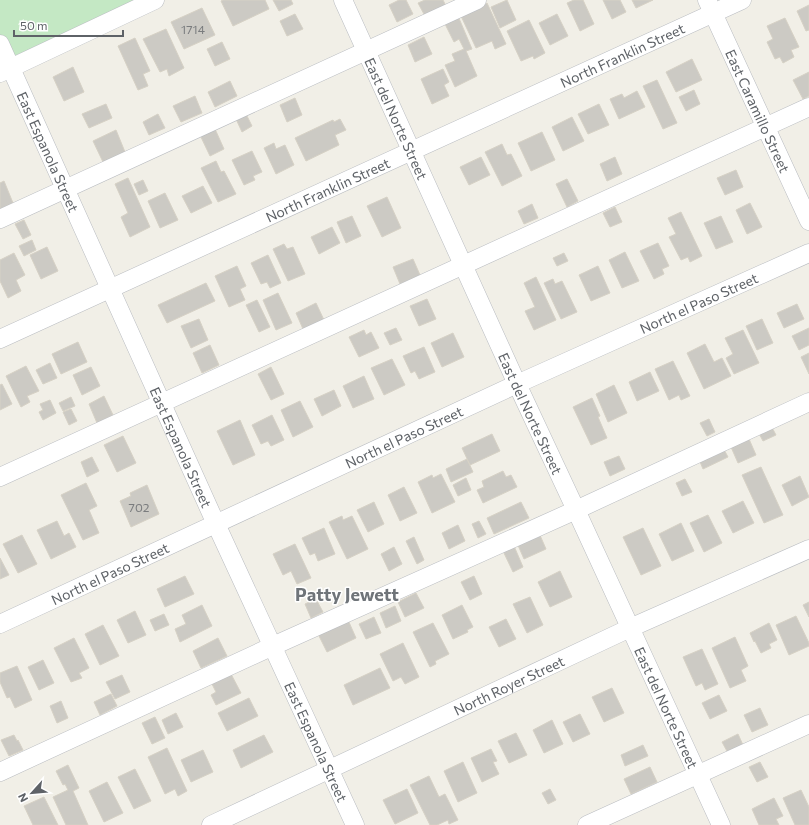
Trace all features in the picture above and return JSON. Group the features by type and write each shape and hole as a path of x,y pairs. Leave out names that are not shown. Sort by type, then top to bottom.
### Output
{"street":[{"path":"5,71 155,0"},
{"name":"East del Norte Street","path":"343,0 517,384 721,825"},
{"path":"0,219 477,0"},
{"name":"North Franklin Street","path":"0,339 411,151 710,7 742,0"},
{"name":"East Caramillo Street","path":"710,7 809,221"},
{"name":"East Espanola Street","path":"0,44 5,71 65,190 216,524 355,825"},
{"path":"0,477 809,107"},
{"name":"North el Paso Street","path":"0,624 517,384 809,253"},
{"path":"0,772 272,646 576,510 809,402"},
{"name":"North Royer Street","path":"211,825 630,628 809,549"},
{"path":"587,825 809,724"}],"green space":[{"path":"0,0 135,0 0,63"}],"building":[{"path":"265,0 269,9 233,26 221,1"},
{"path":"273,0 291,0 293,4 279,11"},
{"path":"399,0 406,0 413,14 397,22 389,5"},
{"path":"425,0 443,0 446,6 425,16 418,3"},
{"path":"507,0 516,20 500,28 491,7"},
{"path":"574,0 583,0 594,24 580,31 567,3"},
{"path":"603,0 620,0 626,12 612,19"},
{"path":"632,0 653,0 636,8"},
{"path":"487,3 506,44 495,49 492,41 476,48 461,16"},
{"path":"809,5 809,30 806,31 797,11"},
{"path":"202,8 215,35 184,49 171,22"},
{"path":"295,14 303,29 287,36 280,21"},
{"path":"557,14 568,36 550,45 539,23"},
{"path":"458,16 472,49 466,51 477,76 455,87 445,65 455,61 452,54 464,49 459,39 454,42 444,22"},
{"path":"785,18 799,47 791,50 794,57 783,63 780,57 775,59 767,42 773,39 767,26"},
{"path":"529,20 545,53 534,59 533,56 521,61 507,31"},
{"path":"166,29 184,68 169,76 167,69 160,72 143,39"},
{"path":"424,37 432,54 415,62 408,45"},
{"path":"135,38 150,71 143,74 148,86 138,90 118,46"},
{"path":"222,42 230,59 215,66 207,49"},
{"path":"692,59 702,80 676,92 666,72"},
{"path":"73,67 84,92 64,101 53,77"},
{"path":"443,69 449,82 444,85 449,96 432,104 421,79"},
{"path":"809,72 809,96 803,99 793,80"},
{"path":"657,80 677,123 663,129 643,86"},
{"path":"230,81 237,96 215,107 208,92"},
{"path":"694,90 700,104 686,111 679,97"},
{"path":"637,91 645,107 619,119 610,99 622,94 624,98"},
{"path":"195,96 202,113 181,122 173,106"},
{"path":"295,98 302,115 287,122 280,105"},
{"path":"106,104 112,118 89,128 82,114"},
{"path":"599,104 609,125 588,134 578,114"},
{"path":"158,114 165,128 149,135 143,122"},
{"path":"246,114 252,126 242,132 236,119"},
{"path":"572,117 584,141 563,151 552,127"},
{"path":"340,119 346,130 335,135 339,145 306,161 295,138 333,120 334,122"},
{"path":"215,129 224,149 210,156 200,135"},
{"path":"116,130 125,152 103,162 93,141"},
{"path":"542,132 555,160 531,171 518,143"},
{"path":"274,143 276,149 285,145 294,165 276,174 264,148"},
{"path":"502,144 507,155 511,154 522,176 502,186 485,152"},
{"path":"252,151 262,172 253,176 255,180 244,185 232,160"},
{"path":"481,157 490,175 469,185 460,167"},
{"path":"615,157 622,174 607,181 600,164"},
{"path":"216,161 221,172 224,171 236,194 218,202 201,168"},
{"path":"736,170 743,187 725,195 717,178"},
{"path":"128,178 150,227 130,237 121,217 128,213 115,184"},
{"path":"567,179 578,201 567,207 556,184"},
{"path":"143,180 148,191 139,195 134,184"},
{"path":"4,181 13,203 0,209 0,183"},
{"path":"203,186 212,203 191,213 182,196"},
{"path":"165,193 178,220 160,228 148,201"},
{"path":"387,197 401,228 382,237 367,206"},
{"path":"750,203 762,227 747,234 736,210"},
{"path":"532,204 538,218 524,224 518,211"},
{"path":"615,207 622,222 610,227 603,213"},
{"path":"681,212 702,256 690,262 688,257 681,260 669,237 676,234 668,218"},
{"path":"352,216 361,236 346,243 337,222"},
{"path":"721,216 733,242 716,249 704,223"},
{"path":"24,220 31,235 23,239 15,224"},
{"path":"332,227 340,243 319,254 311,237"},
{"path":"32,240 36,250 24,256 19,246"},
{"path":"658,243 669,266 662,269 664,274 654,279 640,251"},
{"path":"284,244 287,249 293,247 305,274 288,281 273,249"},
{"path":"47,247 58,271 41,279 30,255"},
{"path":"625,252 639,281 622,288 609,260"},
{"path":"14,253 25,275 16,280 21,291 8,298 0,281 0,260"},
{"path":"564,253 568,261 557,266 553,258"},
{"path":"268,255 281,283 270,288 267,282 261,284 251,263"},
{"path":"413,259 420,275 400,284 393,267"},
{"path":"237,266 246,286 240,289 245,300 229,307 215,276"},
{"path":"598,266 610,293 591,301 579,275"},
{"path":"536,277 556,320 534,330 525,311 535,307 524,283"},
{"path":"553,279 555,284 562,281 577,312 561,319 544,283"},
{"path":"206,283 215,301 167,323 158,305"},
{"path":"278,293 292,323 276,330 263,300"},
{"path":"427,299 436,319 419,326 410,306"},
{"path":"257,300 270,327 259,332 246,305"},
{"path":"316,303 324,320 303,329 296,313"},
{"path":"797,304 804,319 784,328 777,313"},
{"path":"199,319 208,340 191,348 181,326"},
{"path":"762,319 773,343 757,350 746,326"},
{"path":"396,328 402,340 390,345 384,333"},
{"path":"809,328 809,345 799,350 792,336"},
{"path":"364,330 366,335 371,332 379,348 359,357 349,337"},
{"path":"743,330 759,363 734,374 726,358 733,354 725,338"},
{"path":"453,333 464,357 442,367 431,343"},
{"path":"78,342 87,362 61,374 52,354"},
{"path":"705,344 714,362 722,358 731,376 704,389 687,353"},
{"path":"210,345 219,365 202,373 193,353"},
{"path":"424,347 435,372 419,379 415,371 411,373 403,356"},
{"path":"809,353 809,374 801,357"},
{"path":"392,359 405,385 384,395 371,368"},
{"path":"673,361 690,396 681,400 679,395 669,400 655,369"},
{"path":"50,363 57,378 43,384 36,370"},
{"path":"26,366 39,391 27,396 30,402 21,407 6,376"},
{"path":"91,367 100,386 82,395 73,375"},
{"path":"271,367 284,394 271,400 258,374"},
{"path":"650,372 659,391 637,401 629,382"},
{"path":"364,376 374,399 353,408 343,386"},
{"path":"2,384 12,404 0,410 0,385"},
{"path":"614,385 627,413 608,422 596,394"},
{"path":"334,390 341,406 322,416 314,399"},
{"path":"104,396 113,415 97,423 89,404"},
{"path":"71,397 75,406 63,411 59,403"},
{"path":"592,398 607,438 591,445 573,407"},
{"path":"50,400 56,413 43,420 39,412 43,410 40,404"},
{"path":"300,401 313,427 293,437 281,410"},
{"path":"71,409 77,421 69,425 63,412"},
{"path":"272,415 284,440 271,446 268,441 261,444 252,425"},
{"path":"709,419 715,432 707,436 700,423"},
{"path":"240,420 255,455 233,465 217,431"},
{"path":"769,422 776,435 763,441 756,428"},
{"path":"492,434 500,451 470,465 462,448"},
{"path":"123,436 136,463 117,472 104,445"},
{"path":"749,439 756,455 738,463 731,447"},
{"path":"722,446 728,457 703,469 698,457"},
{"path":"619,456 625,469 610,476 604,462"},
{"path":"92,457 99,471 87,477 81,462"},
{"path":"467,459 473,472 451,482 446,469"},
{"path":"761,467 783,515 764,523 742,475"},
{"path":"503,471 506,477 511,475 517,487 483,503 477,490 484,487 482,481"},
{"path":"441,474 455,502 432,513 418,482 432,475 433,478"},
{"path":"800,476 809,497 792,506 782,485"},
{"path":"466,478 471,490 458,496 453,485"},
{"path":"685,479 692,492 682,496 676,483"},
{"path":"86,483 97,506 89,510 99,533 83,540 61,495"},
{"path":"147,485 159,514 131,527 120,501 131,496 130,493"},
{"path":"404,487 417,513 400,521 388,495"},
{"path":"743,501 754,523 733,533 722,511"},
{"path":"374,502 384,524 368,532 357,510"},
{"path":"521,502 529,518 494,534 487,518"},
{"path":"708,515 722,543 704,552 690,523"},
{"path":"342,516 343,520 352,516 368,549 347,559 329,522"},
{"path":"57,521 64,536 69,533 76,547 51,559 37,530"},
{"path":"479,521 486,534 478,538 472,524"},
{"path":"681,523 694,551 672,561 659,534"},
{"path":"458,525 465,541 449,549 442,533"},
{"path":"324,528 335,554 318,561 315,553 310,555 302,538"},
{"path":"643,528 661,566 641,575 623,537"},
{"path":"539,533 546,549 524,559 517,543"},
{"path":"22,535 37,564 18,573 3,544"},
{"path":"414,537 424,560 417,564 406,541"},
{"path":"295,544 311,578 297,584 291,571 283,575 273,554"},
{"path":"514,546 523,567 513,572 503,551"},
{"path":"394,547 402,564 389,571 381,554"},
{"path":"0,558 9,575 0,579"},
{"path":"560,571 572,597 550,607 538,582"},
{"path":"185,576 194,594 165,607 157,589"},
{"path":"474,576 482,594 470,600 461,582"},
{"path":"416,593 424,608 405,617 398,602"},
{"path":"530,597 543,625 527,633 513,604"},
{"path":"316,599 323,612 311,618 305,604"},
{"path":"809,602 809,617 803,605"},
{"path":"202,605 212,626 180,642 175,629 186,624 182,615"},
{"path":"462,605 473,627 467,630 468,632 453,639 442,615"},
{"path":"395,606 401,621 386,628 380,613"},
{"path":"135,611 146,635 128,643 117,620"},
{"path":"164,614 169,625 155,631 150,620"},
{"path":"796,616 809,646 789,655 776,625"},
{"path":"374,617 381,633 366,639 359,624"},
{"path":"506,619 516,639 499,647 489,627"},
{"path":"348,620 356,638 327,652 318,634"},
{"path":"433,623 449,654 435,661 436,664 430,667 413,632"},
{"path":"769,623 777,640 769,644 771,648 761,653 750,633"},
{"path":"103,625 119,656 100,665 85,634"},
{"path":"735,637 748,666 741,670 746,681 730,688 712,648"},
{"path":"74,638 89,668 79,673 82,678 71,682 54,648"},
{"path":"218,638 227,656 201,668 193,651"},
{"path":"403,643 419,677 405,684 401,677 393,681 380,654"},
{"path":"702,649 718,684 705,690 702,683 696,686 683,657"},
{"path":"43,660 54,683 39,690 28,667"},
{"path":"17,666 32,700 15,708 10,697 7,698 0,682 0,673"},
{"path":"380,668 390,688 353,705 344,685"},
{"path":"231,674 241,693 216,705 211,695 216,692 212,684"},
{"path":"122,675 130,692 115,699 106,682"},
{"path":"612,688 624,713 604,722 592,697"},
{"path":"111,694 117,706 100,715 94,702"},
{"path":"719,695 727,711 710,719 702,703"},
{"path":"249,698 258,716 227,731 218,713"},
{"path":"61,701 68,718 57,723 50,706"},
{"path":"760,708 768,725 752,732 744,715"},
{"path":"176,713 183,727 168,734 162,720"},
{"path":"580,714 590,734 573,742 563,722"},
{"path":"155,717 165,738 152,744 142,723"},
{"path":"552,720 563,744 544,753 533,730"},
{"path":"516,733 527,755 509,763 498,741"},
{"path":"738,734 743,745 728,753 722,742"},
{"path":"14,735 23,750 9,756 1,740"},
{"path":"264,735 273,752 241,768 233,750"},
{"path":"643,745 648,756 625,766 621,755"},
{"path":"167,748 187,791 178,796 175,789 165,794 148,757"},
{"path":"491,749 497,761 493,762 499,774 482,782 471,758"},
{"path":"203,750 213,772 191,782 181,760"},
{"path":"463,762 477,793 458,802 444,771"},
{"path":"760,762 768,777 757,782 749,767"},
{"path":"68,765 79,788 73,791 88,825 66,825 53,797 68,790 65,784 63,785 56,771"},
{"path":"650,767 657,782 631,794 624,779"},
{"path":"135,769 151,801 134,809 118,777"},
{"path":"429,776 439,797 445,794 458,820 449,824 448,820 437,825 430,825 410,785"},
{"path":"107,782 123,813 104,822 89,791"},
{"path":"407,789 418,813 395,824 383,800"},
{"path":"550,789 556,800 548,804 542,793"},
{"path":"801,790 809,807 809,825 795,825 783,798"},
{"path":"44,797 58,825 33,825 24,806"},
{"path":"774,798 783,816 776,819 779,825 759,825 752,809"}],"district":[{"name":"Patty Jewett","path":"347,594"}]}
